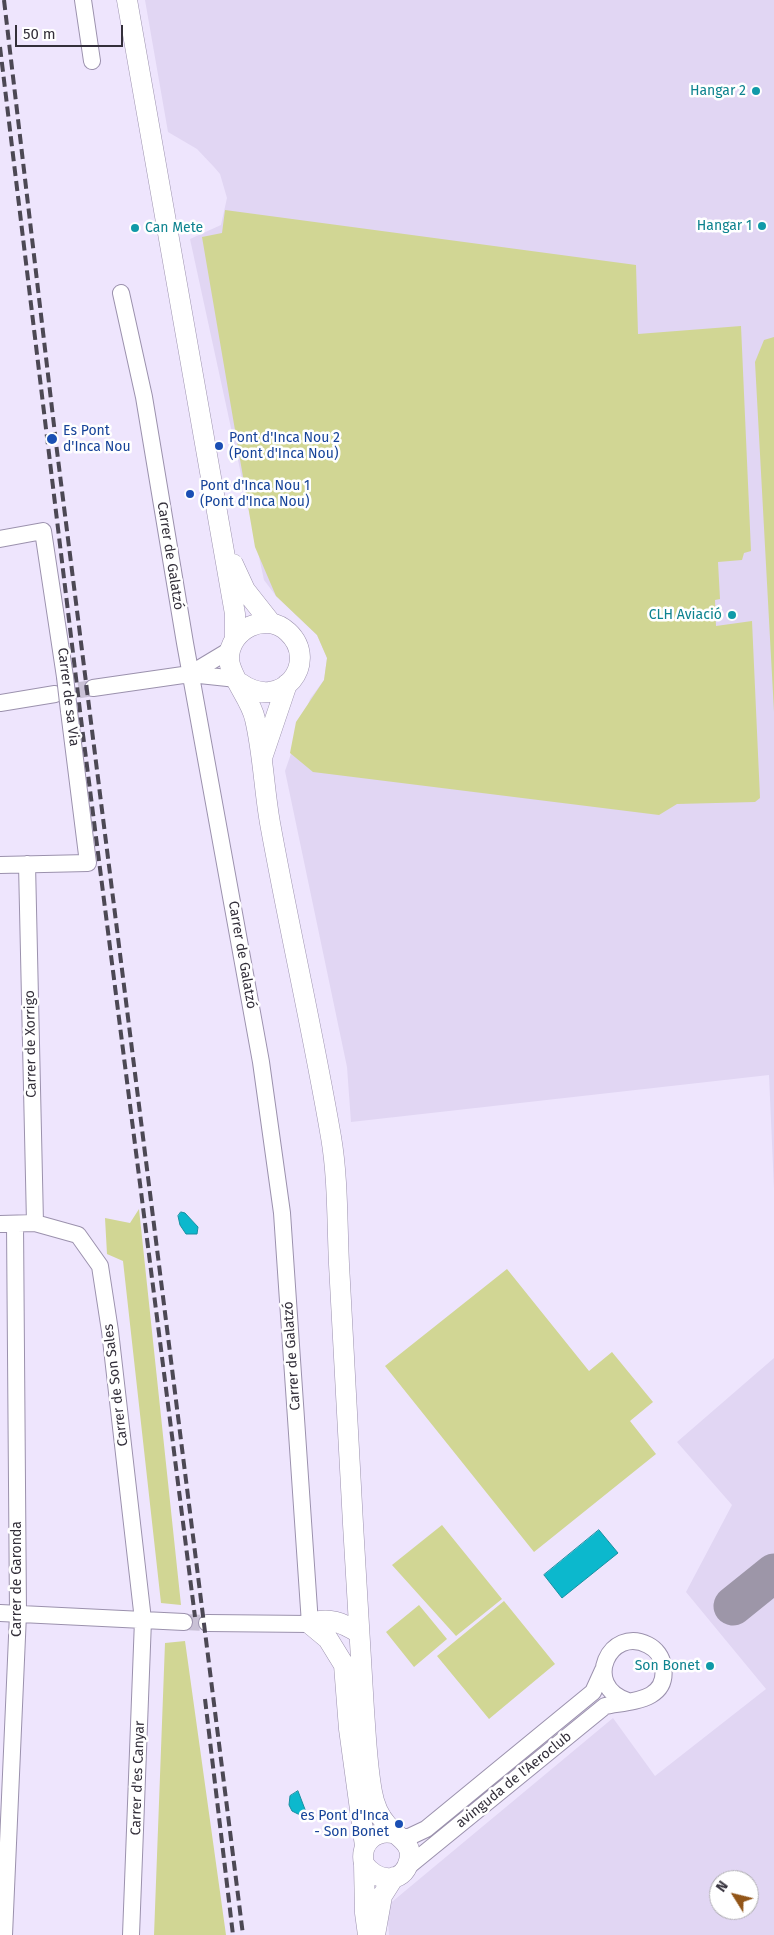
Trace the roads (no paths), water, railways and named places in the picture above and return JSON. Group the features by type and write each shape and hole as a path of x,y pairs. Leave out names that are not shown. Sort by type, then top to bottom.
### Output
{"main road":[{"path":"127,0 235,614 231,668 255,717 269,820 332,1143 359,1633 372,1792 376,1807 389,1828 407,1844 410,1854 400,1873 382,1896 375,1935"},
{"path":"224,548 245,590 271,623"},
{"path":"233,644 251,625 271,623 281,626 290,634 299,654 297,671 278,692 268,693 248,689 239,681"},
{"path":"260,762 287,684"},
{"path":"315,1622 340,1608 357,1587"},
{"path":"315,1622 336,1621 359,1633"},
{"path":"315,1622 344,1665 348,1729 366,1850 376,1876 400,1873"},
{"path":"368,1935 365,1918 366,1850 372,1792"},
{"path":"366,1850 384,1832 398,1835"}],"street":[{"path":"83,0 92,61"},
{"name":"Carrer de Galatzó","path":"120,293 144,397 190,674 262,1062 282,1214 315,1622"},
{"name":"Carrer de sa Via","path":"0,539 44,531 65,677 88,863 28,864"},
{"path":"190,674 233,644"},
{"path":"93,688 190,674 239,681"},
{"path":"0,703 55,694"},
{"path":"0,865 28,864"},
{"name":"Carrer de Xorrigo","path":"28,864 35,1223"},
{"name":"Carrer de Son Sales","path":"8,1224 35,1223 78,1235 100,1266 110,1331 143,1620"},
{"name":"Carrer de Garonda","path":"4,1935 18,1614 8,1224"},
{"path":"0,1613 184,1622"},
{"name":"Carrer d'es Canyar","path":"131,1935 143,1620"},
{"path":"207,1623 315,1622"},
{"name":"avinguda de l'Aeroclub","path":"398,1835 409,1837 423,1831 593,1692 608,1654 622,1643 630,1641 647,1644 660,1656 664,1673 658,1689 645,1700 628,1701 605,1706 400,1873"},
{"path":"603,1670 604,1679 612,1694 628,1701"}],"water":[{"path":"181,1212 185,1213 198,1227 197,1234 186,1234 180,1225 178,1216"},
{"path":"599,1530 618,1553 562,1598 544,1575"},
{"path":"298,1791 306,1812 300,1815 292,1811 289,1805 290,1796"}],"tunnel":[{"path":"55,694 93,688"},
{"path":"184,1622 207,1623"}],"railway":[{"path":"4,0 57,451 243,1935"},
{"path":"0,47 80,711 195,1617"},
{"path":"205,1699 233,1935"}],"place":[{"name":"Hangar 2","path":"756,91"},
{"name":"Hangar 1","path":"762,226"},
{"name":"Can Mete","path":"135,228"},
{"name":"Es Pont d'Inca Nou","path":"52,439"},
{"name":"Pont d'Inca Nou 2 (Pont d'Inca Nou)","path":"219,446"},
{"name":"Pont d'Inca Nou 1 (Pont d'Inca Nou)","path":"190,494"},
{"name":"CLH Aviació","path":"732,615"},
{"name":"Son Bonet","path":"710,1666"},
{"name":"es Pont d'Inca - Son Bonet","path":"399,1824"}]}
